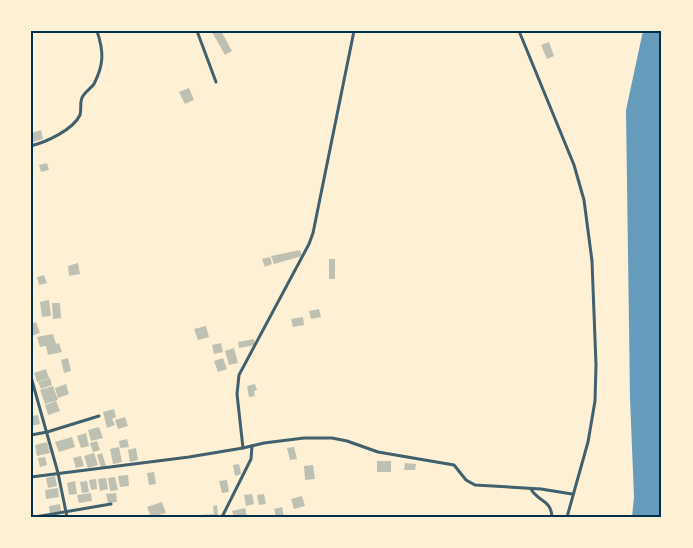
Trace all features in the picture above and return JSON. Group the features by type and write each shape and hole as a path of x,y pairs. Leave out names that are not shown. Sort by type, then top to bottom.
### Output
{"street":[{"path":"31,146 55,137 75,122 80,114 82,98 94,84 103,58 97,31"},
{"path":"197,31 216,82"},
{"path":"243,448 237,394 239,375 313,233 354,31"},
{"path":"519,31 574,165 584,200 592,261 596,365 595,402 588,442 567,517"},
{"path":"31,377 58,473 66,515"},
{"path":"31,435 99,416"},
{"path":"31,478 304,438 332,438 378,452 454,465 466,480 476,485 572,494"},
{"path":"222,517 251,459 252,446"},
{"path":"531,489 536,497 547,503 552,517"},
{"path":"35,517 66,515 111,504"}],"water":[{"path":"643,31 662,31 662,517 632,517 634,497 630,398 626,110"}],"building":[{"path":"221,31 232,51 225,55 212,32"},
{"path":"549,42 554,56 547,59 541,45"},
{"path":"189,88 194,100 185,104 179,92"},
{"path":"41,130 43,139 33,142 31,133"},
{"path":"47,163 49,170 41,172 39,165"},
{"path":"300,250 302,256 274,264 271,256"},
{"path":"270,257 272,264 265,267 262,259"},
{"path":"329,259 335,259 335,279 329,279"},
{"path":"78,263 80,274 69,276 68,266"},
{"path":"44,275 47,283 39,285 37,277"},
{"path":"49,300 51,316 42,317 40,302"},
{"path":"52,303 60,303 61,318 53,319"},
{"path":"319,309 321,317 311,319 309,311"},
{"path":"303,317 304,325 293,327 291,319"},
{"path":"36,322 40,333 31,336 31,324"},
{"path":"206,326 209,337 198,340 194,329"},
{"path":"53,334 56,344 59,343 62,352 48,355 46,346 40,347 37,337"},
{"path":"254,339 255,345 239,348 238,342"},
{"path":"221,343 223,352 214,354 212,345"},
{"path":"234,348 238,363 229,365 225,351"},
{"path":"68,358 71,371 64,373 61,360"},
{"path":"223,358 227,369 218,372 214,361"},
{"path":"46,369 49,378 37,382 34,373"},
{"path":"50,378 52,385 41,389 38,382"},
{"path":"66,384 69,394 58,398 55,388"},
{"path":"255,384 257,390 254,391 255,396 249,397 247,386"},
{"path":"53,386 58,400 45,404 40,390"},
{"path":"56,401 60,411 48,415 45,405"},
{"path":"114,409 116,417 112,419 115,425 107,428 103,412"},
{"path":"38,415 40,424 31,426 31,416"},
{"path":"125,417 128,426 118,429 115,420"},
{"path":"99,427 103,438 91,441 88,430"},
{"path":"86,433 89,446 81,448 77,436"},
{"path":"72,437 75,447 59,452 55,442"},
{"path":"127,439 129,447 120,448 119,441"},
{"path":"97,441 100,450 93,452 90,443"},
{"path":"47,442 50,453 37,456 35,445"},
{"path":"119,447 122,462 113,464 110,449"},
{"path":"294,447 297,459 290,460 287,448"},
{"path":"136,448 138,460 130,462 128,450"},
{"path":"94,453 98,465 88,468 84,456"},
{"path":"102,453 106,466 101,467 97,455"},
{"path":"81,456 84,466 76,468 73,458"},
{"path":"45,457 47,465 40,467 38,458"},
{"path":"377,461 391,461 391,472 377,472"},
{"path":"405,463 416,464 415,470 404,470"},
{"path":"239,464 241,474 235,476 233,465"},
{"path":"313,465 315,479 305,480 304,466"},
{"path":"154,472 156,484 149,485 147,473"},
{"path":"128,475 129,486 120,487 118,476"},
{"path":"55,476 57,486 48,488 46,478"},
{"path":"115,477 118,490 110,491 108,478"},
{"path":"106,478 108,489 100,491 98,479"},
{"path":"96,479 97,489 91,490 89,480"},
{"path":"227,480 229,492 222,493 219,481"},
{"path":"75,481 77,494 69,495 67,483"},
{"path":"87,481 89,492 82,493 80,482"},
{"path":"58,488 59,497 46,499 45,490"},
{"path":"91,493 92,501 79,503 77,495"},
{"path":"116,493 117,502 108,503 106,494"},
{"path":"252,494 254,504 246,506 244,495"},
{"path":"264,494 266,504 259,505 257,495"},
{"path":"302,496 305,506 294,509 291,499"},
{"path":"162,502 166,513 151,517 147,507"},
{"path":"60,504 61,511 50,513 49,506"},
{"path":"217,505 218,517 202,517 202,515 214,514 213,506"},
{"path":"282,507 284,517 276,517 274,509"},
{"path":"245,508 247,517 234,517 232,511"}]}
